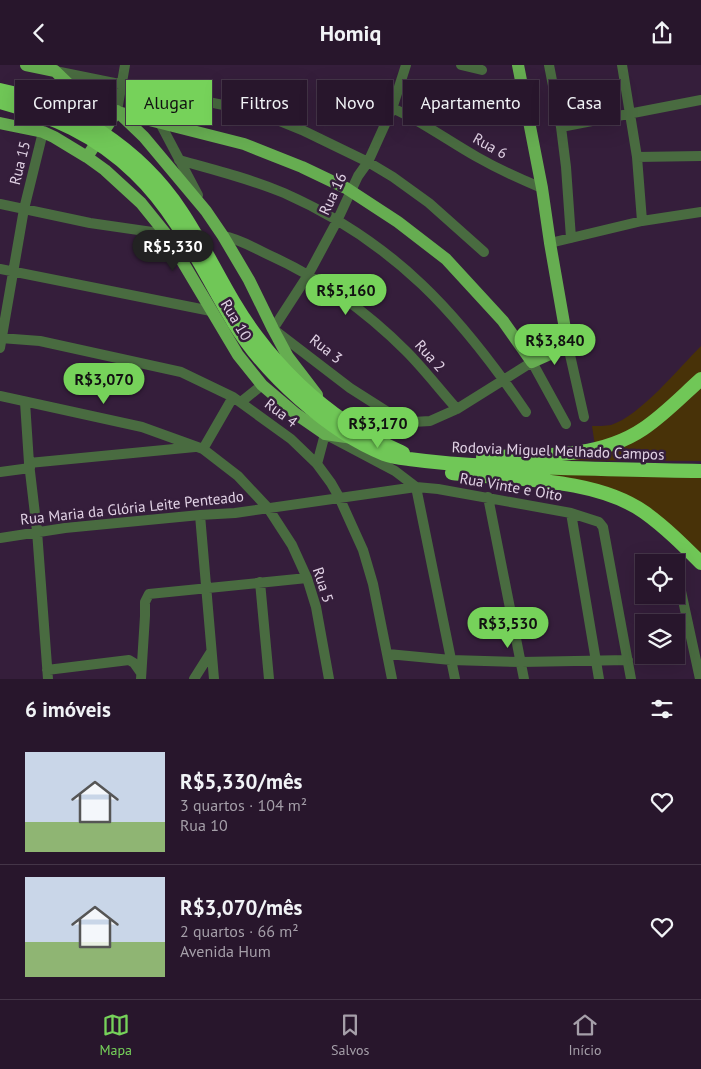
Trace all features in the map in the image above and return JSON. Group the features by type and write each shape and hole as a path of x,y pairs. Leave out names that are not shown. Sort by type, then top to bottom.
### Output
{"highway":[{"name":"Rodovia Miguel Melhado Campos","path":"0,90 49,105 139,161 181,211 256,337 295,379 325,406 346,423 385,449"},
{"name":"Rodovia Miguel Melhado Campos","path":"0,102 52,118 93,134"},
{"name":"Rodovia Miguel Melhado Campos","path":"108,143 163,204 181,231 234,323 255,354 299,398 356,439 415,460 459,465 701,471"},
{"path":"385,449 470,458 586,451 623,440 642,430 660,417 701,379"},
{"path":"385,449 416,465 453,473 556,483 593,489 612,495 649,516 675,537 701,563"}],"main road":[{"path":"26,65 55,71 82,97 98,107 126,114"},
{"path":"168,125 244,144 302,167 350,191 398,222 446,259 503,321 532,361 568,345 542,188 518,65"},
{"path":"87,157 117,111"},
{"path":"117,111 144,137 206,211"},
{"name":"Rua 10","path":"0,123 43,132 54,137 105,170 141,203 166,234 238,355 262,385 296,414 325,434"},
{"name":"Rua 3","path":"206,211 249,280 272,329"},
{"path":"272,329 288,357 325,406"},
{"path":"325,434 356,439"}],"street":[{"path":"117,111 125,65"},
{"name":"Rua 16","path":"393,106 406,65"},
{"path":"461,65 482,70"},
{"path":"549,65 561,127 571,238"},
{"path":"622,65 637,157 642,221"},
{"path":"55,71 258,112 324,139 393,177 429,203 484,252"},
{"path":"561,127 701,100"},
{"name":"Rua 6","path":"393,109 418,121 476,157 542,188"},
{"name":"Rua 3","path":"161,125 206,211"},
{"name":"Rua 16","path":"272,329 308,275 337,221 350,191 368,162 385,125"},
{"name":"Rua 15","path":"0,341 24,209 43,132"},
{"path":"637,157 701,156"},
{"path":"179,161 261,184 286,194 337,221 386,253 416,277 464,327 504,379 526,412"},
{"path":"0,204 90,223 166,234"},
{"path":"550,243 642,221 701,212"},
{"name":"Rua 2","path":"223,236 234,238 249,245 331,289 380,327 406,351 456,409"},
{"path":"0,269 211,311"},
{"name":"Rua 3","path":"272,329 350,388 405,421 419,423 430,421 456,409 532,361"},
{"name":"Rua 4","path":"0,341 40,341 172,370 237,399 291,439 318,463 339,497 363,549 388,654 392,679"},
{"path":"568,345 584,417"},
{"path":"532,361 566,424"},
{"path":"0,472 29,466 201,448 237,399 262,385"},
{"name":"Rua 5","path":"0,396 134,424 201,448 238,476 268,508 292,545 307,577 316,607 329,679"},
{"path":"25,402 48,674 128,660 134,663 141,676"},
{"path":"318,463 325,434"},
{"name":"Rua 10","path":"325,434 395,471 416,487"},
{"path":"416,487 456,679"},
{"name":"Rua Maria da Glória Leite Penteado","path":"0,538 37,531 235,513 416,487"},
{"name":"Rua Vinte e Oito","path":"416,487 488,497 571,513 599,522 603,527 628,660"},
{"path":"488,497 524,679"},
{"path":"571,513 599,679"},
{"path":"200,515 214,679"},
{"path":"141,676 146,616 144,602 151,593 307,577"},
{"path":"260,582 269,679"},
{"path":"684,604 700,679"},
{"path":"194,679 211,652"},
{"path":"388,654 521,662 628,660 632,679"}],"shaded area":[{"path":"701,346 701,374 644,424 595,446 592,426 611,425 634,412 659,390"},
{"path":"701,383 701,461 525,460 597,453"},
{"path":"519,473 701,478 701,558 660,518"}]}
